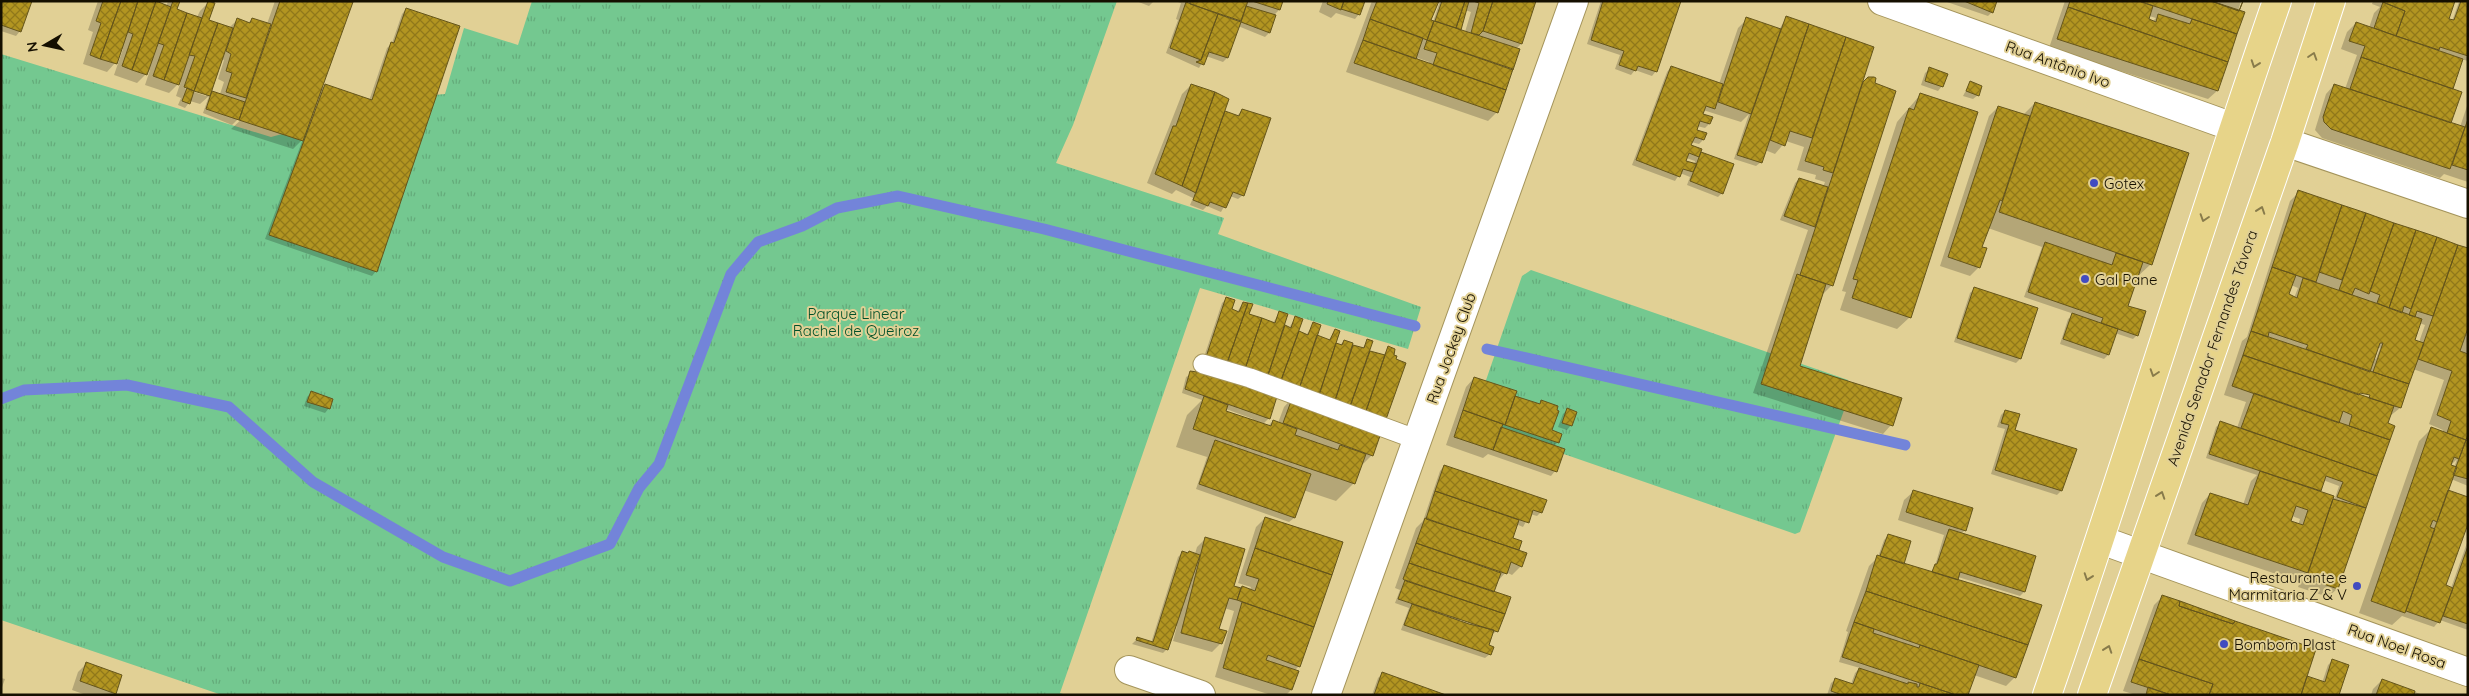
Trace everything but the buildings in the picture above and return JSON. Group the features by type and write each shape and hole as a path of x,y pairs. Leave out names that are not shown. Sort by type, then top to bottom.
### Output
{"main road":[{"path":"2047,695 2101,540 2233,127 2277,1"},
{"name":"Avenida Senador Fernandes Távora","path":"2092,695 2285,142 2331,1"}],"street":[{"name":"Rua Jockey Club","path":"1326,695 1574,1"},
{"name":"Rua Antônio Ivo","path":"1882,1 2233,127"},
{"path":"2285,142 2468,204"},
{"name":"Rua Noel Rosa","path":"2101,540 2468,672"},
{"path":"1130,670 1201,695"}],"lane":[{"path":"1203,364 1250,378 1418,440"}],"green space":[{"name":"Parque Linear Rachel de Queiroz","path":"532,1 1117,1 1073,125 1056,163 1224,218 1218,234 1421,307 1408,349 1200,288 1060,693 1066,695 222,695 1,620 1,54 271,137 421,96 445,94 464,28 518,45"},
{"path":"1531,270 1848,380 1851,391 1800,532 1795,534 1477,424 1475,412 1522,276"}],"waterway":[{"path":"1,399 24,390 127,385 229,407 313,482 443,557 510,581 610,544 639,488 659,464 731,274 758,242 802,226 837,208 898,196 1044,229 1415,326"},
{"path":"1487,349 1905,445"}],"place":[{"name":"Gotex","path":"2094,183"},
{"name":"Gal Pane","path":"2085,279"},
{"name":"Restaurante e Marmitaria Z & V","path":"2357,586"},
{"name":"Bombom Plast","path":"2224,644"}]}
